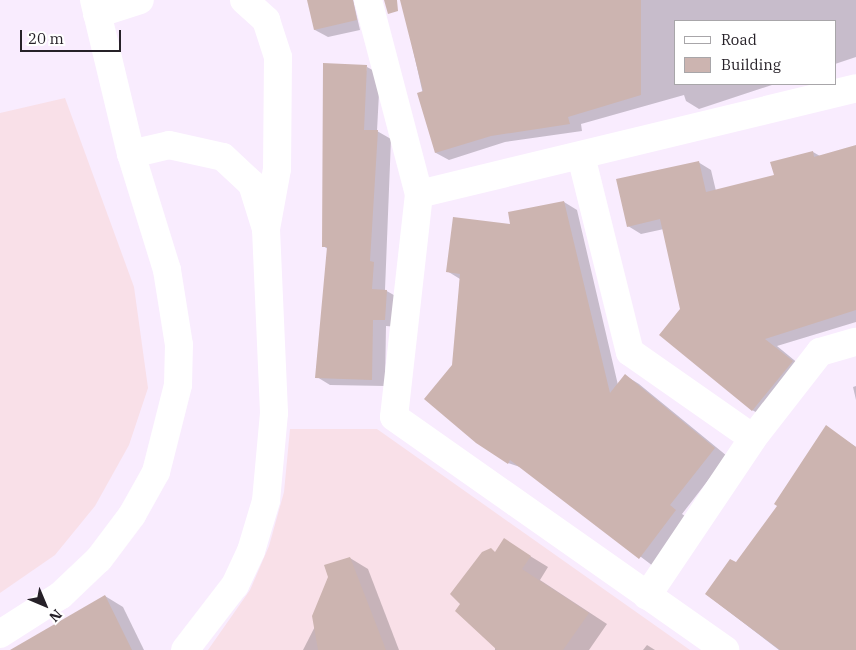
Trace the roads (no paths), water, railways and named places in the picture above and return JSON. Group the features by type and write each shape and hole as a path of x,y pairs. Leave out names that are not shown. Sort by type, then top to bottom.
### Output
{"street":[{"path":"0,634 61,595 99,559 132,515 165,446 178,385 179,345 167,270 131,154 95,7 140,0"},
{"path":"185,650 234,585 251,551 266,501 274,413 266,229 277,169 278,57 266,20 244,0"},
{"path":"368,0 419,194 394,417 725,650"},
{"path":"419,194 856,88"},
{"path":"131,154 169,145 223,157 252,184 266,229"},
{"path":"581,156 630,352 753,438"},
{"path":"647,596 753,438 820,352 856,342"}]}
